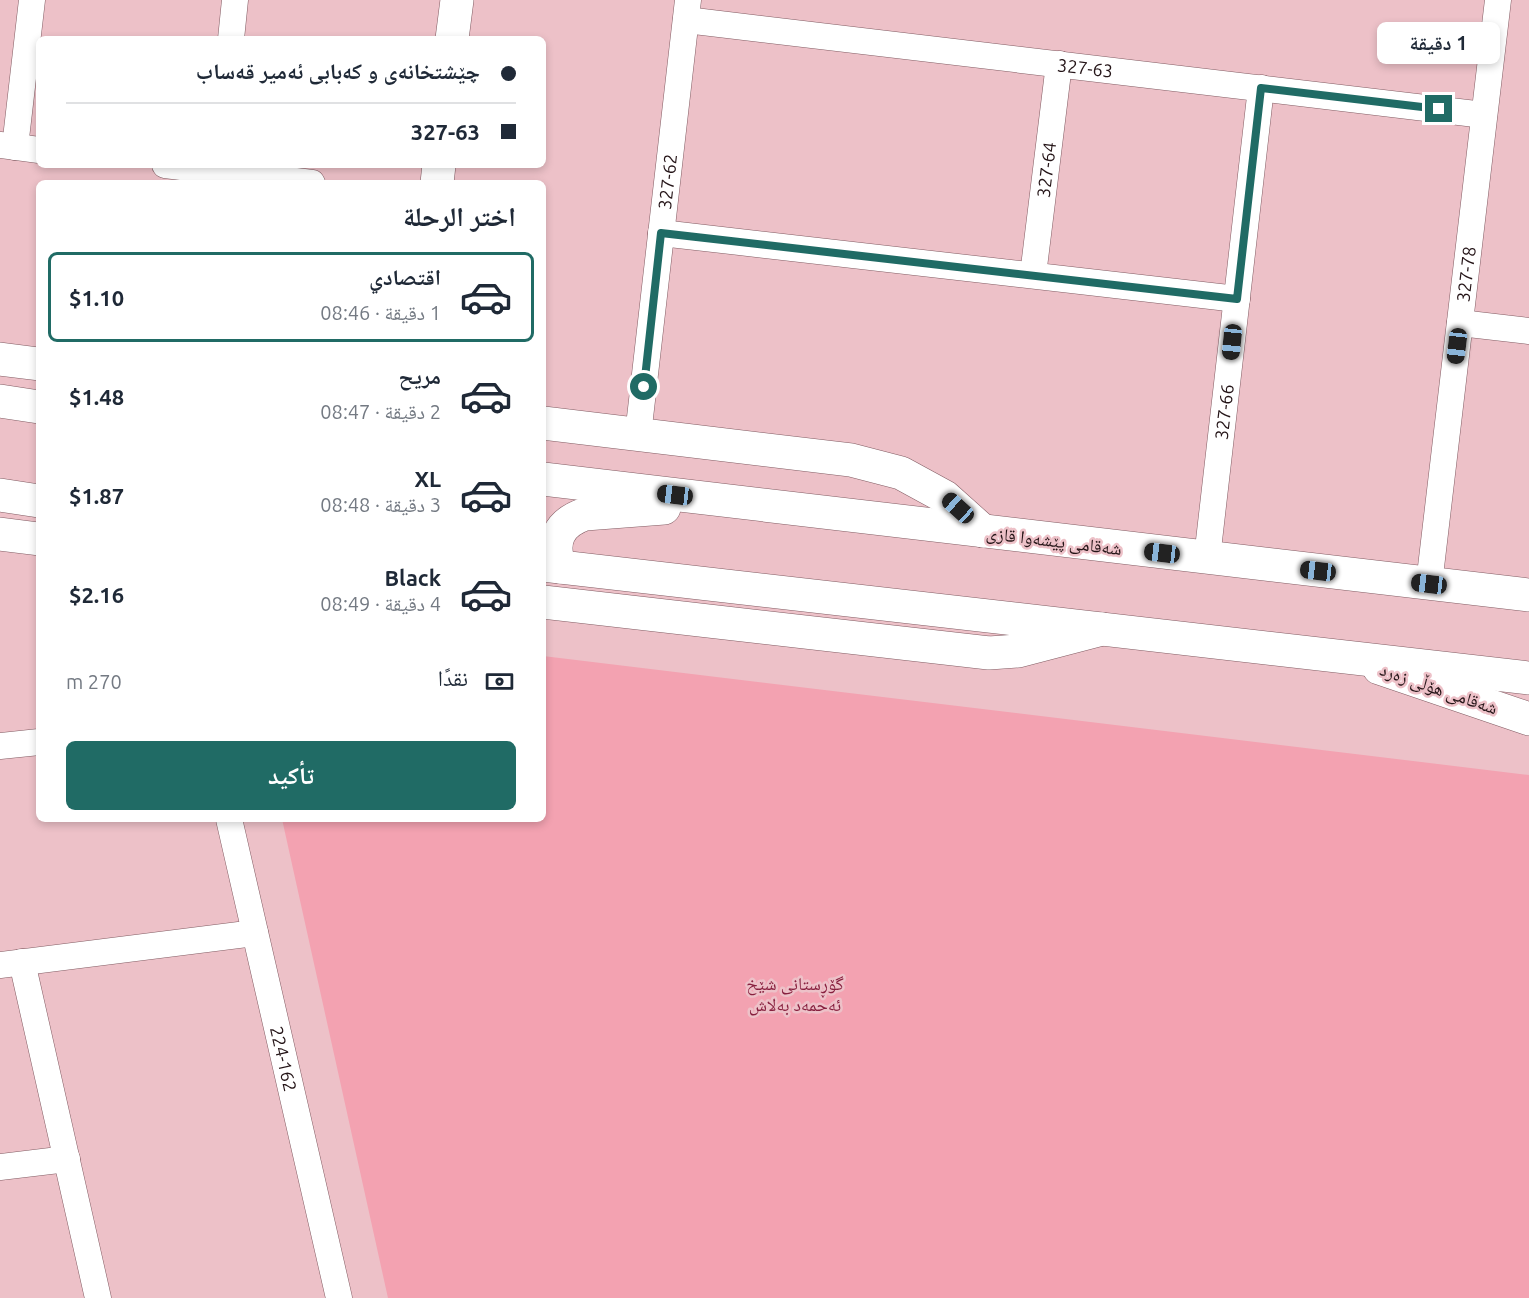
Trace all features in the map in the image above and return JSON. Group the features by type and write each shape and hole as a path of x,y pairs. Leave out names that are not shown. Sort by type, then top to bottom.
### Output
{"main road":[{"path":"452,36 457,0"},
{"path":"0,359 36,364"},
{"path":"0,401 36,407"},
{"path":"546,423 851,460 901,473 945,497 983,531"},
{"name":"شەقامی پێشەوا قازی","path":"546,479 1529,595"},
{"path":"0,495 36,501"},
{"path":"740,502 585,514 574,517 565,524 559,534 552,566 1529,678"},
{"path":"0,534 36,539"},
{"path":"546,602 989,653 1018,651 1102,629"},
{"name":"شەقامی هۆڵی زەرد","path":"1349,658 1529,719"}],"street":[{"path":"18,147 32,0"},
{"path":"231,36 235,0"},
{"name":"327-78","path":"1429,584 1498,0"},
{"name":"327-63","path":"687,10 1059,64 1484,115"},
{"name":"327-62","path":"638,435 687,10"},
{"name":"327-64","path":"1033,275 1059,64"},
{"name":"327-66","path":"1207,558 1261,88"},
{"path":"219,168 293,180"},
{"path":"661,233 1237,299"},
{"path":"1460,323 1529,332"},
{"path":"0,746 36,742"},
{"name":"224-162","path":"230,822 339,1298"},
{"path":"98,1298 67,1159 11,964 255,933"},
{"path":"0,1167 67,1159"}],"green space":[{"name":"گۆڕستانی شێخ ئەحمەد بەلاش","path":"546,656 1529,775 1529,1298 388,1298 283,822 546,822"}],"route":[{"path":"644,387 661,233 1237,299 1261,88 1439,109"}]}
